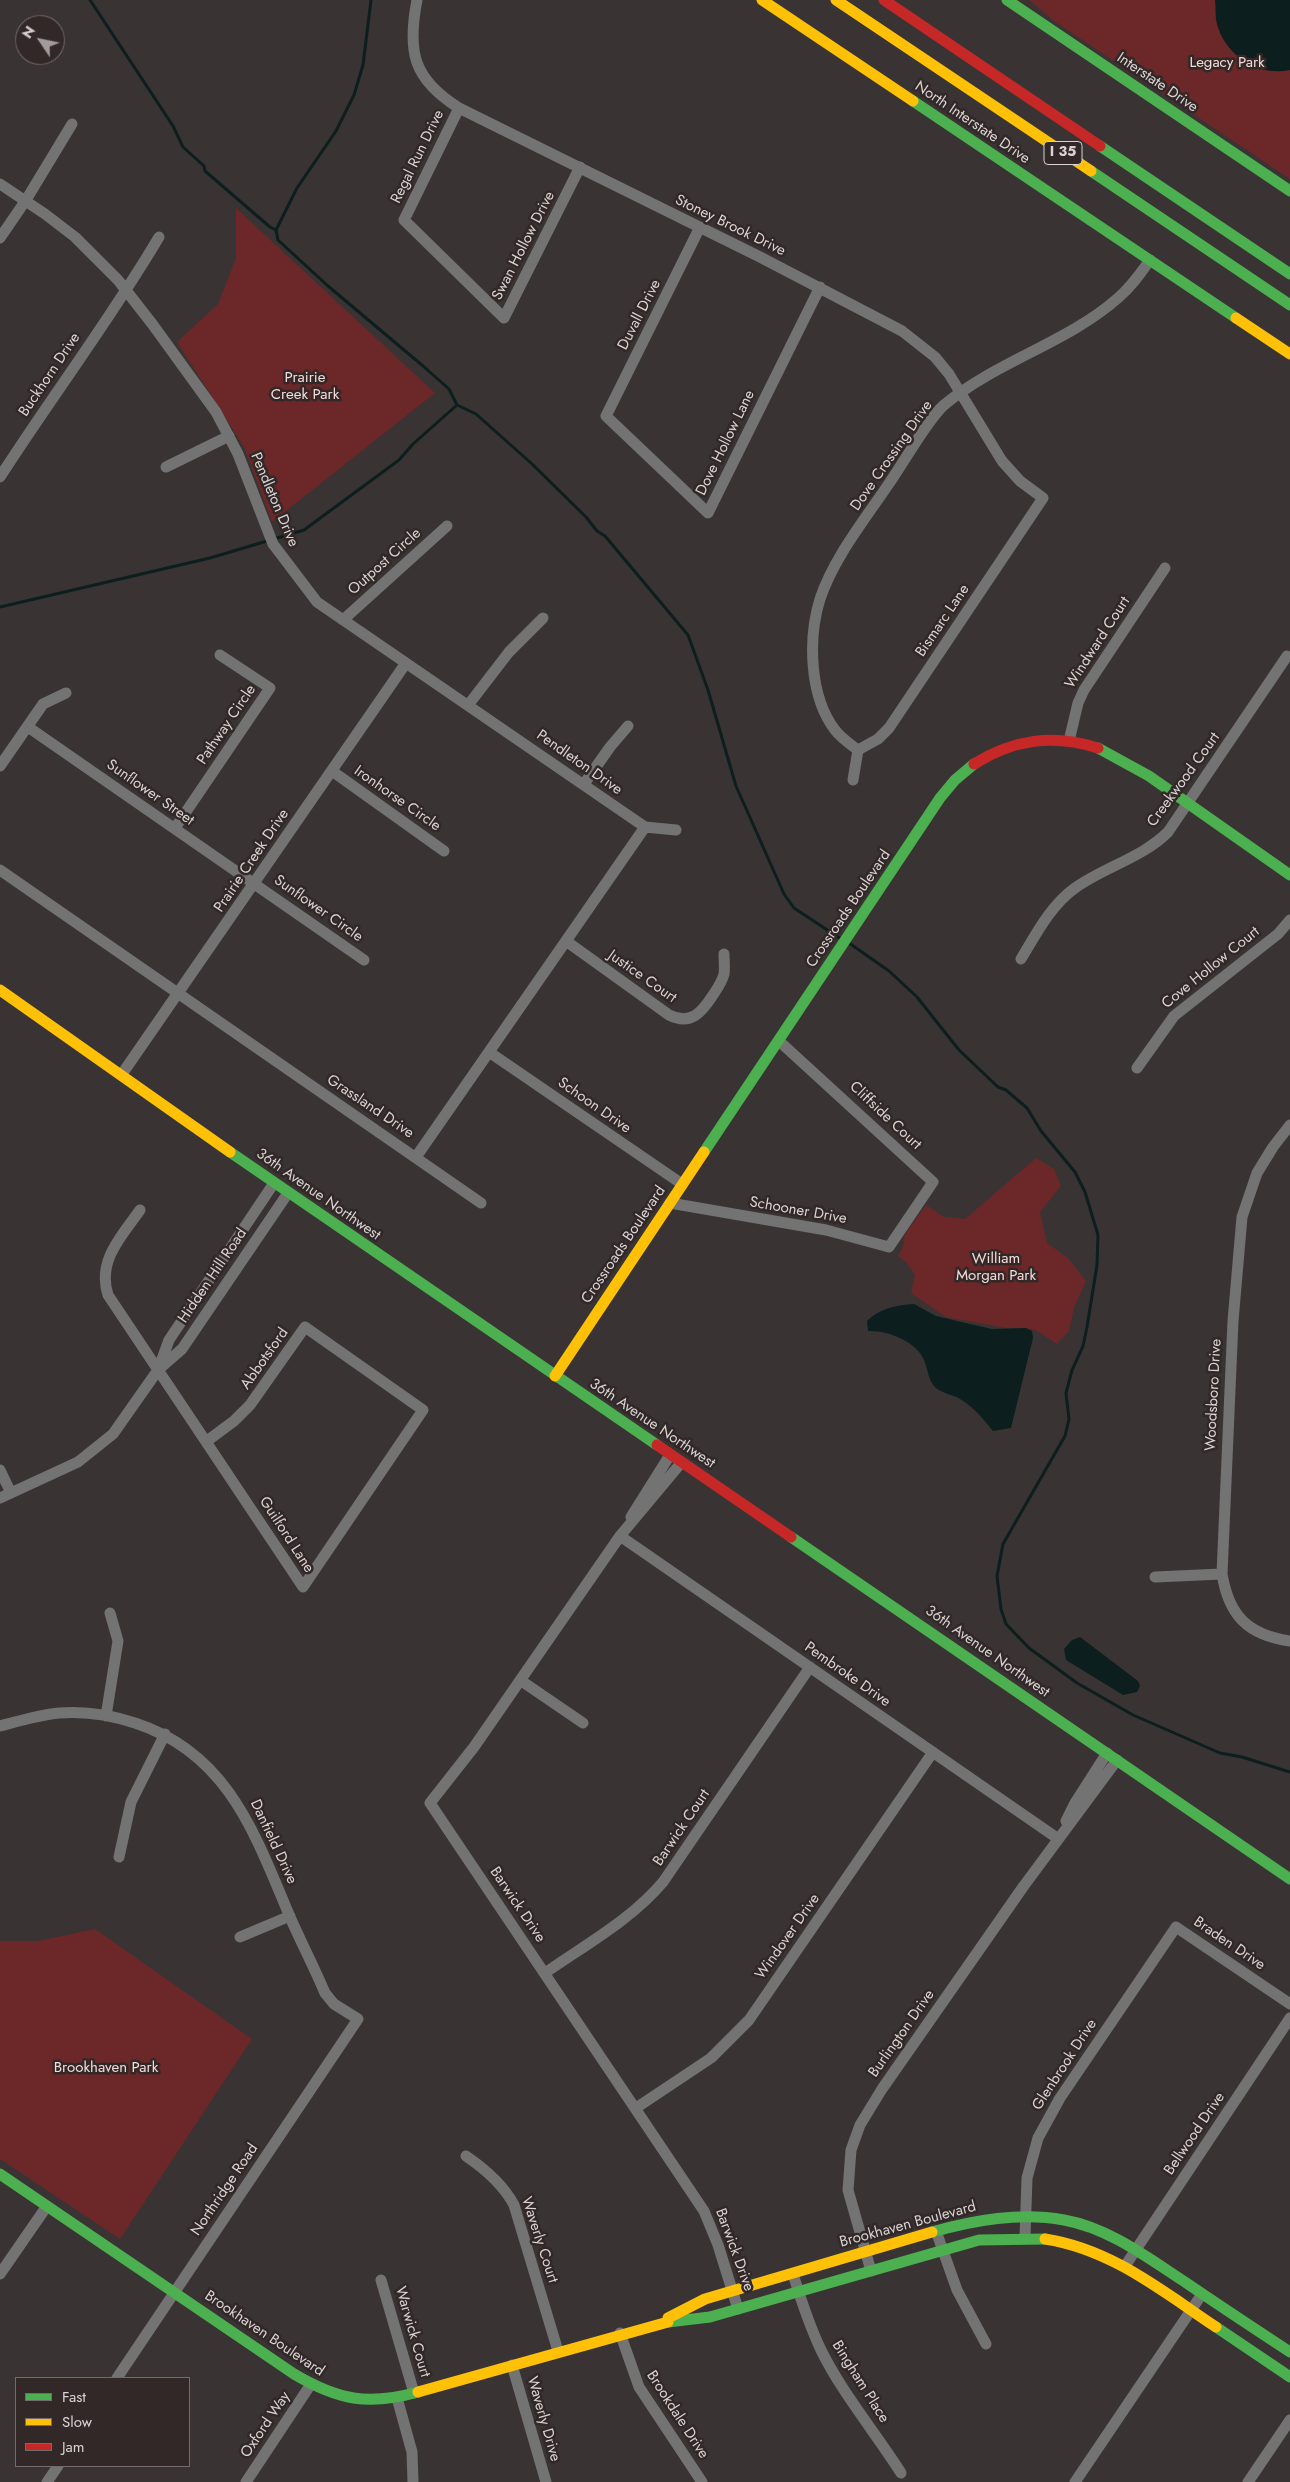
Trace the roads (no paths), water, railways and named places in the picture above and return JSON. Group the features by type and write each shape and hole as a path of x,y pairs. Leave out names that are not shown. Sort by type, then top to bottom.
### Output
{"main road":[{"name":"North Interstate Drive","path":"762,0 1290,354"},
{"name":"I 35","path":"836,0 1290,305"},
{"name":"I 35","path":"884,0 1290,274"},
{"name":"Interstate Drive","path":"1007,0 1290,191"},
{"name":"Crossroads Boulevard","path":"555,1376 940,798 967,769 993,751 1020,742 1040,740 1069,740 1100,749 1120,759 1188,804 1290,875"},
{"name":"36th Avenue Northwest","path":"0,990 122,1074 288,1193 1290,1879"},
{"name":"Brookhaven Boulevard","path":"0,2174 312,2384 336,2396 350,2399 379,2401 397,2398 620,2333 657,2323 710,2317 979,2240 1025,2237 1067,2242 1093,2251 1125,2266 1290,2377"},
{"name":"Brookhaven Boulevard","path":"657,2323 705,2299 732,2290 978,2220 1025,2216 1064,2220 1109,2235 1135,2249 1290,2352"}],"street":[{"name":"Stoney Brook Drive","path":"417,0 412,37 415,59 421,73 437,93 459,108 820,287 902,331 935,357 949,374 1002,461 1016,477 1043,498"},
{"name":"Regal Run Drive","path":"404,220 459,108"},
{"path":"0,238 26,200 72,124"},
{"name":"Swan Hollow Drive","path":"404,220 504,318 580,167"},
{"name":"Pendleton Drive","path":"0,184 26,200 75,237 127,292 196,385 229,436 246,474 270,538 317,602 469,704 645,827"},
{"name":"Duvall Drive","path":"606,416 700,227"},
{"name":"Buckhorn Drive","path":"0,477 100,326 127,292 159,237"},
{"name":"Dove Crossing Drive","path":"858,750 834,729 820,699 813,646 820,598 841,557 943,406 976,381 1100,312 1130,286 1150,260"},
{"name":"Dove Hollow Lane","path":"606,416 708,513 820,287"},
{"path":"166,467 229,436"},
{"name":"Bismarc Lane","path":"858,750 878,739 889,728 1043,498"},
{"name":"Outpost Circle","path":"343,620 447,526"},
{"name":"Windward Court","path":"1069,740 1078,703 1084,690 1166,568"},
{"path":"469,704 509,652 543,618"},
{"name":"Pathway Circle","path":"175,828 270,688 220,655"},
{"name":"Creekwood Court","path":"1021,959 1048,916 1067,894 1088,880 1155,843 1174,825 1287,656"},
{"name":"Prairie Creek Drive","path":"122,1074 179,995 406,663"},
{"path":"0,766 43,704 66,693"},
{"path":"584,784 610,747 628,726"},
{"name":"Sunflower Street","path":"28,727 255,883"},
{"path":"852,780 858,750"},
{"name":"Ironhorse Circle","path":"332,772 444,851"},
{"path":"645,827 676,830"},
{"name":"Grassland Drive","path":"0,870 416,1157 645,827"},
{"name":"Sunflower Circle","path":"255,883 364,960"},
{"name":"Cove Hollow Court","path":"1137,1068 1174,1016 1278,934 1290,920"},
{"name":"Justice Court","path":"566,941 669,1015 681,1019 694,1017 705,1007 724,974 724,954"},
{"name":"Cliffside Court","path":"779,1041 933,1182 906,1222"},
{"name":"Schoon Drive","path":"489,1052 682,1184"},
{"name":"Woodsboro Drive","path":"1290,1125 1273,1147 1257,1173 1242,1218 1233,1321 1222,1574 1230,1605 1243,1621 1258,1633 1290,1641"},
{"path":"416,1157 480,1203"},
{"name":"Hidden Hill Road","path":"0,1498 72,1466 95,1451 122,1423 158,1370 169,1340 274,1183"},
{"name":"Hidden Hill Road","path":"158,1370 182,1349 288,1193"},
{"name":"Schooner Drive","path":"670,1204 826,1230 889,1247 906,1222"},
{"name":"Guilford Lane","path":"140,1210 109,1257 105,1268 104,1285 108,1295 303,1587 424,1410"},
{"name":"Abbotsford","path":"207,1441 234,1421 250,1405 305,1327 424,1410"},
{"name":"Barwick Drive","path":"620,1536 640,1499 670,1455"},
{"name":"Barwick Drive","path":"682,1463 620,1536 474,1747 430,1802 704,2210 714,2233 738,2309"},
{"path":"0,1470 11,1494"},
{"name":"Pembroke Drive","path":"620,1536 1058,1838"},
{"path":"1155,1577 1222,1574"},
{"path":"106,1716 118,1641 110,1613"},
{"name":"Barwick Court","path":"544,1972 648,1900 663,1882 810,1667"},
{"path":"520,1680 583,1723"},
{"name":"Danfield Drive","path":"0,1726 59,1713 124,1719 165,1734 205,1763 237,1802 250,1824 325,1993 334,2004 358,2019"},
{"path":"119,1857 131,1802 165,1734"},
{"name":"Windover Drive","path":"636,2108 710,2058 749,2020 933,1752"},
{"name":"Burlington Drive","path":"871,2271 848,2190 851,2150 860,2125 882,2089 1058,1838 1112,1756"},
{"path":"240,1938 290,1916"},
{"name":"Braden Drive","path":"1176,1927 1290,2004"},
{"name":"Glenbrook Drive","path":"1025,2237 1030,2164 1041,2131 1060,2098 1176,1927"},
{"name":"Bellwood Drive","path":"1125,2266 1290,2018"},
{"name":"Northridge Road","path":"118,2377 358,2019"},
{"name":"Waverly Court","path":"466,2156 484,2168 504,2189 514,2205 558,2350"},
{"path":"0,2274 47,2206"},
{"path":"936,2232 957,2290 986,2344"},
{"name":"Bingham Place","path":"793,2274 812,2331 834,2374 901,2473"},
{"name":"Warwick Court","path":"381,2280 414,2393"},
{"path":"1075,2482 1202,2294"},
{"name":"Brookdale Drive","path":"620,2333 639,2388 702,2482"},
{"name":"Waverly Drive","path":"512,2365 546,2482"},
{"name":"Oxford Way","path":"246,2482 312,2384"},
{"path":"397,2398 412,2452 413,2482"},
{"path":"1248,2482 1290,2420"},
{"path":"47,2482 57,2467"}],"waterway":[{"path":"90,0 173,126 183,147 204,166 205,171 270,227 276,230"},
{"path":"371,0 363,65 354,95 336,131 297,188 276,230 278,240 328,286 449,389 457,405 476,414 531,463 586,517 597,531 605,536 688,635 708,690 736,786 784,894 794,908 841,939"},
{"path":"0,607 210,558 304,530 399,460 413,444 457,405"},
{"path":"849,943 889,971 917,997 959,1050 998,1087 1006,1090 1027,1108 1041,1131 1075,1172 1085,1192 1098,1235 1097,1265 1087,1327 1083,1346 1072,1370 1066,1393 1069,1419 1065,1436 1003,1544 997,1576 1001,1609 1006,1624 1029,1648 1077,1683 1133,1715 1220,1753 1242,1757 1290,1772"}],"park label":[{"name":"Legacy Park","path":"1227,63"},
{"name":"Prairie Creek Park","path":"305,386"},
{"name":"William Morgan Park","path":"996,1268"},
{"name":"Brookhaven Park","path":"106,2068"}]}
